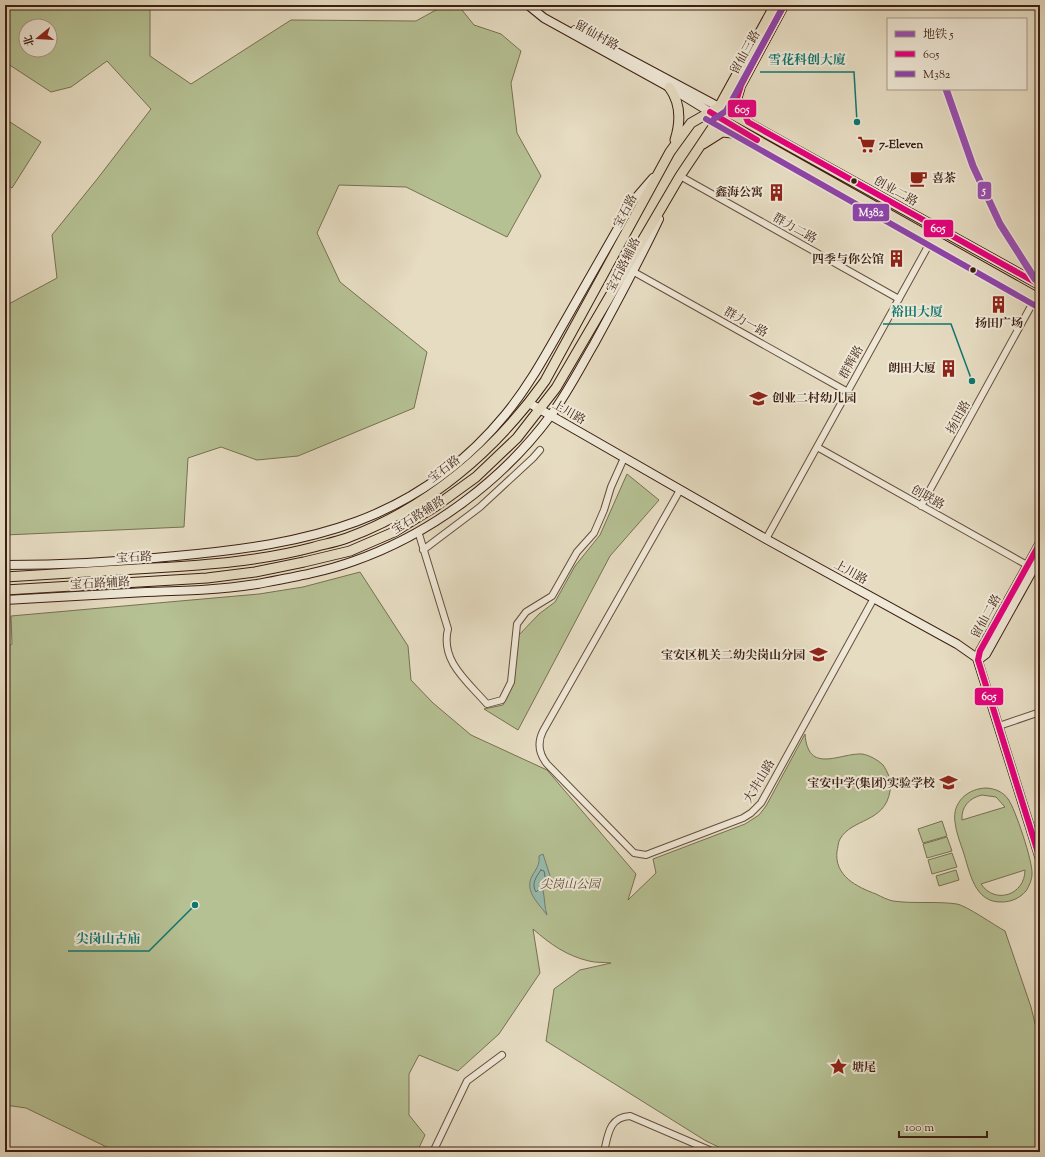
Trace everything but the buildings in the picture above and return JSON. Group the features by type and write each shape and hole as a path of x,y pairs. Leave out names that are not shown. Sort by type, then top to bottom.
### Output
{"main road":[{"name":"留仙三路","path":"721,111 775,5"},
{"name":"留仙三路","path":"721,111 741,84 784,5"},
{"name":"留仙村路","path":"531,7 721,111"},
{"name":"留仙村路","path":"531,7 544,18 669,87 710,112"},
{"path":"741,84 737,98 748,122"},
{"path":"669,87 676,98 679,109 678,130 670,152"},
{"name":"宝石路","path":"5,577 206,565 254,560 346,539 388,520 429,496 468,468 508,429 529,403 545,381 670,152 691,123 710,112 721,111"},
{"name":"创业二路","path":"721,111 748,122 1040,285"},
{"name":"创业二路","path":"721,111 748,135 1038,298"},
{"path":"695,152 721,111"},
{"name":"创业二路","path":"695,152 708,140 722,132 734,132 748,135"},
{"name":"宝石路","path":"5,590 207,578 255,572 350,551 394,532 436,506 476,477 517,438 540,410 556,388 695,152"},
{"name":"宝石路辅路","path":"5,565 152,558 275,544 330,532 361,521 412,497 467,456 505,415 527,388 634,200 660,170"},
{"name":"宝石路辅路","path":"5,600 208,590 257,584 307,574 353,562 399,542 418,531 442,516 483,486 526,446 550,416 565,395 634,272 678,180"},
{"name":"上川路","path":"529,403 766,539 957,644 978,660"},
{"name":"留仙二路","path":"978,660 980,651 1039,545"},
{"name":"留仙二路","path":"978,660 986,654 1040,557"},
{"path":"978,660 1040,859"}],"street":[{"name":"群力二路","path":"678,180 899,299"},
{"name":"群辉路","path":"766,539 932,238"},
{"name":"群力一路","path":"634,272 848,392"},
{"name":"扬田路","path":"921,506 1038,298"},
{"name":"创联路","path":"817,447 1028,565"},
{"path":"423,550 480,507 540,450"},
{"path":"418,531 448,629 446,648 450,660 487,704 502,700 511,682 517,624 526,612 552,596 577,552 594,533 604,510 611,487 624,458"},
{"name":"大井山路","path":"680,490 540,737 539,748 544,759 630,849 640,855 646,855 751,813 761,803 874,598"},
{"path":"999,726 1040,712"},
{"path":"433,1152 467,1081 502,1055"},
{"path":"604,1152 611,1125 619,1118 630,1116 714,1152"},
{"path":"5,1146 6,1152"}],"green space":[{"path":"5,5 150,5 150,56 191,84 291,20 416,21 445,5 458,5 474,25 501,34 521,51 511,83 517,133 541,176 507,237 406,187 339,185 317,233 340,282 427,352 414,408 298,456 257,460 221,447 188,458 184,527 5,535 5,306 57,278 52,235 151,109 107,61 71,87 51,92 5,62"},
{"path":"10,122 41,142 12,188 5,183 5,130"},
{"path":"627,474 659,500 610,556 518,730 484,709 503,705 514,682 517,637 539,614 555,602 575,566 600,535"},
{"name":"尖岗山公园","path":"360,572 408,646 411,680 433,703 471,735 547,770 636,874 628,900 656,873 653,859 745,824 759,815 766,806 805,734 807,747 812,754 818,758 826,759 862,754 881,763 890,781 890,791 887,801 882,809 875,815 845,832 840,839 837,851 839,867 848,879 861,888 887,899 901,902 961,905 1005,931 1031,1007 1040,1044 1040,1152 727,1151 706,1141 546,1041 554,989 580,970 611,963 592,962 566,953 546,940 533,929 540,973 499,1034 458,1071 419,1055 409,1074 409,1115 425,1135 417,1152 117,1152 26,1108 5,1105 5,649 12,644 11,616 259,594 303,587"},
{"path":"987,788 996,790 1004,794 1008,799 1019,824 1030,858 1032,868 1031,881 1026,891 1021,896 1009,901 993,901 979,892 971,877 957,833 955,815 959,802 968,793","holes":["982,795 996,797 1005,807 962,820 964,807 973,798","1025,870 1024,879 1020,886 1015,891 1008,894 994,894 981,884"]},
{"path":"942,821 947,836 923,843 918,829"},
{"path":"947,837 952,851 927,858 923,844"},
{"path":"952,853 957,867 932,874 928,860"},
{"path":"956,870 959,880 939,886 936,876"}],"water":[{"path":"543,854 551,879 547,881 548,887 543,890 547,915 537,902 531,892 530,887 530,882 538,864 539,856"}],"metro line":[{"name":"5","path":"946,90 973,166 1000,224 1035,279 1040,283"}],"transit line":[{"name":"605","path":"784,5 741,85 737,98 748,122 1040,285"},
{"name":"M382","path":"714,119 726,111 782,9"},
{"name":"605","path":"710,112 757,140"},
{"name":"M382","path":"706,119 1036,306"},
{"name":"605","path":"1040,543 980,651 978,660 1040,859"}],"place":[{"name":"雪花科创大廈","path":"857,122"},
{"name":"7-Eleven","path":"866,144"},
{"name":"喜茶","path":"919,178"},
{"name":"鑫海公寓","path":"776,192"},
{"name":"四季与你公馆","path":"897,259"},
{"name":"扬田广场","path":"999,304"},
{"name":"朗田大厦","path":"949,368"},
{"name":"裕田大厦","path":"972,381"},
{"name":"创业二村幼儿园","path":"759,398"},
{"name":"宝安区机关二幼尖岗山分园","path":"818,655"},
{"name":"宝安中学(集团)实验学校","path":"948,783"},
{"name":"尖岗山古庙","path":"195,905"},
{"name":"塘尾","path":"839,1067"}]}
